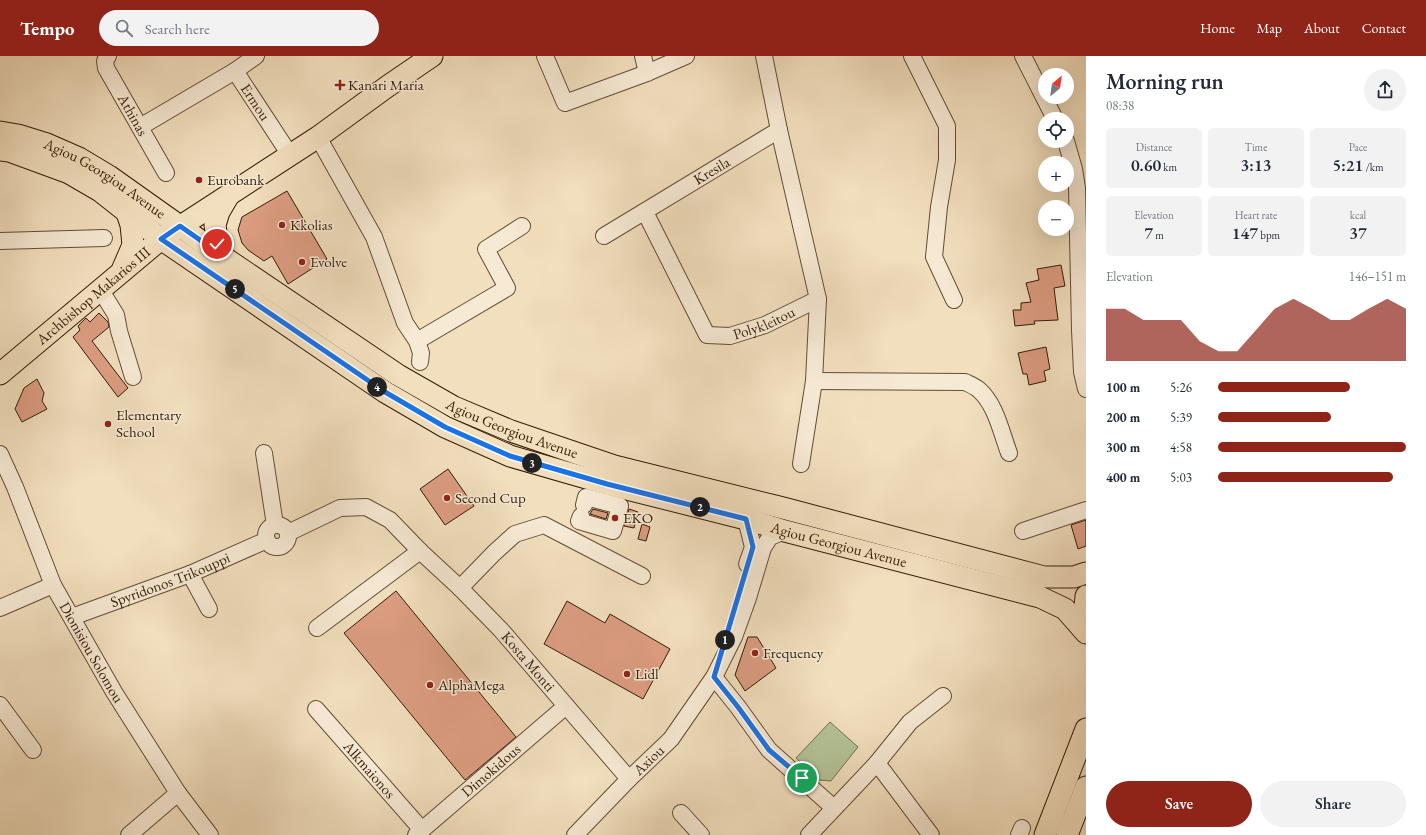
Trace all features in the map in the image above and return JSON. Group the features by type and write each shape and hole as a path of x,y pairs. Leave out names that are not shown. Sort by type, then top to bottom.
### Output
{"main road":[{"name":"Archbishop Makarios III","path":"0,374 161,239 318,137 432,56"},
{"name":"Agiou Georgiou Avenue","path":"0,132 18,135 47,144 78,158 109,176 220,254 398,375 454,406 511,431 614,466 783,508 1044,577 1074,577 1086,573"},
{"name":"Agiou Georgiou Avenue","path":"0,150 40,162 69,173 100,191 161,239 385,392 445,427 510,456 605,492 746,519 785,531 1040,597 1065,609 1086,633"},
{"path":"220,254 215,225 219,212 229,195"},
{"path":"122,271 133,245 128,213"},
{"path":"1086,596 1084,617 1086,625"},
{"path":"1045,835 1086,729"},
{"path":"1067,835 1086,787"}],"street":[{"name":"Athinas","path":"108,56 105,61 106,68 166,173"},
{"name":"Ermou","path":"256,56 235,71 290,155"},
{"path":"545,56 565,103 647,73 686,56"},
{"path":"643,56 647,73"},
{"path":"764,56 779,130 818,299 814,381 801,464"},
{"path":"912,56 947,126 947,160 939,207 934,257 954,300"},
{"path":"1023,56 1051,112"},
{"path":"140,127 235,71"},
{"name":"Kresila","path":"604,236 779,130"},
{"path":"318,137 374,237 404,323 417,341 421,352 420,362"},
{"path":"1069,148 1081,181 1082,372 1086,389"},
{"name":"Polykleitou","path":"645,212 707,335 730,336 758,327 818,299"},
{"path":"417,341 507,288 486,249 522,226"},
{"path":"0,241 104,238"},
{"path":"100,289 116,315 119,332 133,377"},
{"path":"814,381 965,382 977,388 985,395 992,407 1008,453"},
{"path":"264,453 282,529"},
{"name":"Dionisiou Solomou","path":"0,454 15,487 53,584 114,692 178,793 210,835"},
{"path":"605,492 620,506 613,531 579,521 586,497 605,492"},
{"name":"Kosta Monti","path":"282,529 340,508 366,507 390,520 501,630 629,779"},
{"path":"1023,531 1086,510"},
{"name":"Axiou","path":"714,677 753,547 746,519"},
{"path":"460,588 515,534 544,525 642,576"},
{"name":"Spyridonos Trikouppi","path":"72,617 190,574 267,540 268,543 274,547 282,547 289,539 282,529"},
{"name":"Axiou","path":"575,835 629,779 671,739 714,677 734,637 748,598 762,548 770,537 785,531"},
{"path":"317,628 420,551"},
{"path":"190,574 210,609"},
{"path":"0,608 53,584"},
{"path":"714,677 769,750 834,808"},
{"path":"809,835 877,763 910,722 943,696"},
{"path":"0,705 33,750"},
{"name":"Dimokidous","path":"419,833 566,706"},
{"name":"Alkmaionos","path":"316,710 419,833"},
{"path":"877,763 931,835"},
{"path":"129,835 178,793"},
{"path":"681,813 701,835"}],"green space":[{"path":"830,722 858,747 831,781 819,780 796,758"}],"building":[{"name":"Kkolias","path":"287,191 327,259 288,284 272,256 264,261 248,250 242,243 238,230 242,217"},
{"path":"1061,265 1065,286 1054,288 1058,320 1034,321 1035,324 1015,326 1013,310 1021,310 1021,303 1031,302 1026,283 1039,280 1037,269"},
{"path":"99,313 108,322 109,327 92,341 128,388 118,397 73,337 80,330 78,326 86,318 90,322"},
{"path":"1046,347 1050,369 1044,371 1046,381 1029,385 1027,374 1023,374 1018,353"},
{"path":"37,379 44,393 42,401 47,409 22,422 15,409 24,388"},
{"name":"Second Cup","path":"448,469 474,506 445,525 420,489"},
{"path":"593,509 608,513 606,519 590,514"},
{"path":"629,509 638,512 634,528 624,526"},
{"path":"1086,520 1086,546 1078,549 1071,525"},
{"path":"642,524 650,527 646,541 638,539"},
{"name":"AlphaMega","path":"396,591 516,737 465,780 344,633"},
{"name":"Lidl","path":"567,601 605,623 610,614 670,649 643,699 544,644"},
{"name":"Frequency","path":"748,637 757,637 776,668 745,691 735,675"}],"place":[{"name":"Kanari Maria","path":"340,85"},
{"name":"Eurobank","path":"199,180"},
{"name":"Kkolias","path":"282,225"},
{"name":"Evolve","path":"302,262"},
{"name":"Elementary School","path":"108,424"},
{"name":"Second Cup","path":"447,498"},
{"name":"EKO","path":"615,518"},
{"name":"Frequency","path":"755,653"},
{"name":"Lidl","path":"627,674"},
{"name":"AlphaMega","path":"430,685"}],"route":[{"path":"217,244 220,254 180,226 161,239 385,392 445,427 510,456 607,484 746,519 753,547 714,677 769,750 802,778"}]}
